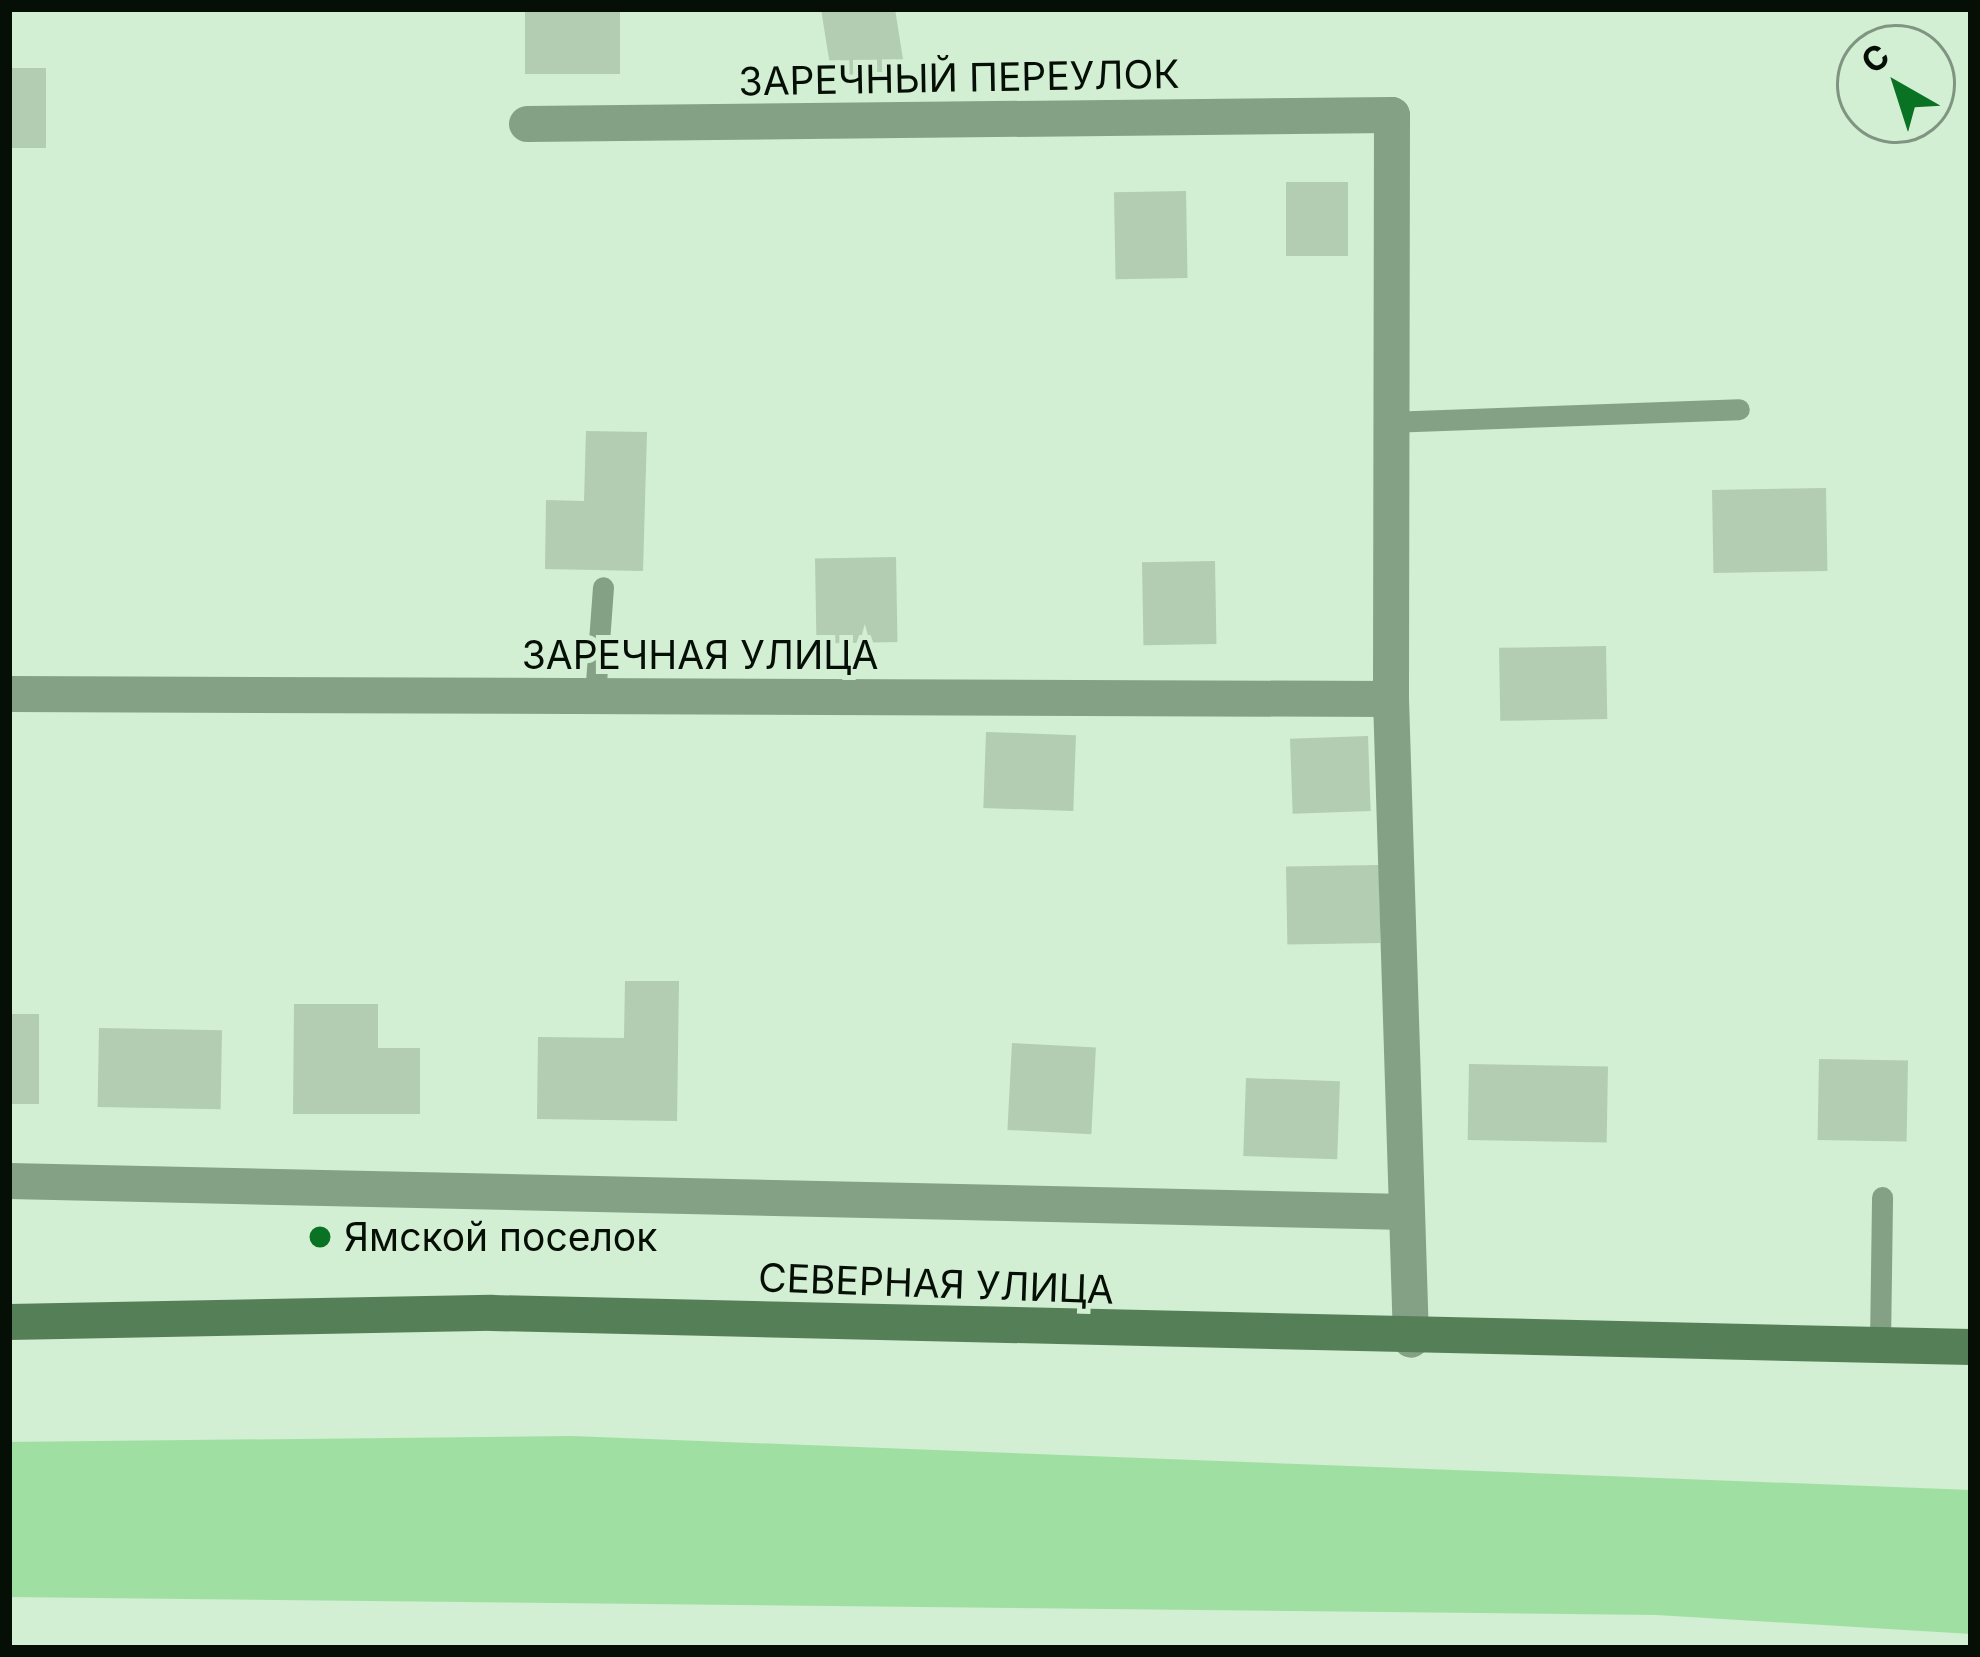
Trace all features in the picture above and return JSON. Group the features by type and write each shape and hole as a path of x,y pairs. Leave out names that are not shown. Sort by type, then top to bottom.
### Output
{"street":[{"name":"ЗАРЕЧНЫЙ ПЕРЕУЛОК","path":"527,124 1392,116 1388,422"},
{"path":"1388,422 1391,699 1412,1340"},
{"name":"ЗАРЕЧНАЯ УЛИЦА","path":"9,694 1391,699"},
{"name":"СЕВЕРНАЯ УЛИЦА","path":"9,1181 1407,1212"},
{"name":"СЕВЕРНАЯ УЛИЦА","path":"9,1322 493,1313 1412,1340 1971,1347"}],"lane":[{"path":"1388,422 1739,410"},
{"path":"595,697 603,587"},
{"path":"1870,1344 1882,1197"}],"green space":[{"path":"571,1436 1971,1490 1971,1634 1657,1615 9,1597 9,1442"}],"building":[{"path":"525,9 620,9 620,74 525,74"},
{"path":"821,9 895,9 905,72 833,84"},
{"path":"9,68 46,68 46,148 9,148"},
{"path":"1286,182 1348,182 1348,256 1286,256"},
{"path":"1186,191 1188,278 1116,279 1114,192"},
{"path":"586,431 647,432 643,571 545,569 546,500 584,501"},
{"path":"1826,488 1827,571 1713,573 1712,490"},
{"path":"896,557 897,642 816,643 815,558"},
{"path":"1215,561 1216,644 1143,645 1142,562"},
{"path":"1606,646 1607,719 1500,721 1499,648"},
{"path":"986,732 1076,735 1073,811 983,808"},
{"path":"1368,736 1371,811 1293,814 1290,739"},
{"path":"1379,865 1380,943 1287,945 1286,867"},
{"path":"625,981 679,981 677,1121 537,1119 538,1037 624,1038"},
{"path":"294,1004 378,1004 378,1048 420,1048 420,1114 293,1114"},
{"path":"9,1014 39,1014 39,1104 9,1104"},
{"path":"99,1028 222,1030 221,1109 98,1107"},
{"path":"1012,1043 1096,1047 1091,1134 1007,1130"},
{"path":"1819,1059 1908,1061 1907,1142 1818,1140"},
{"path":"1469,1064 1608,1066 1607,1142 1468,1140"},
{"path":"1246,1078 1340,1081 1337,1159 1243,1156"}],"place":[{"name":"Ямской поселок","path":"320,1237"}]}
